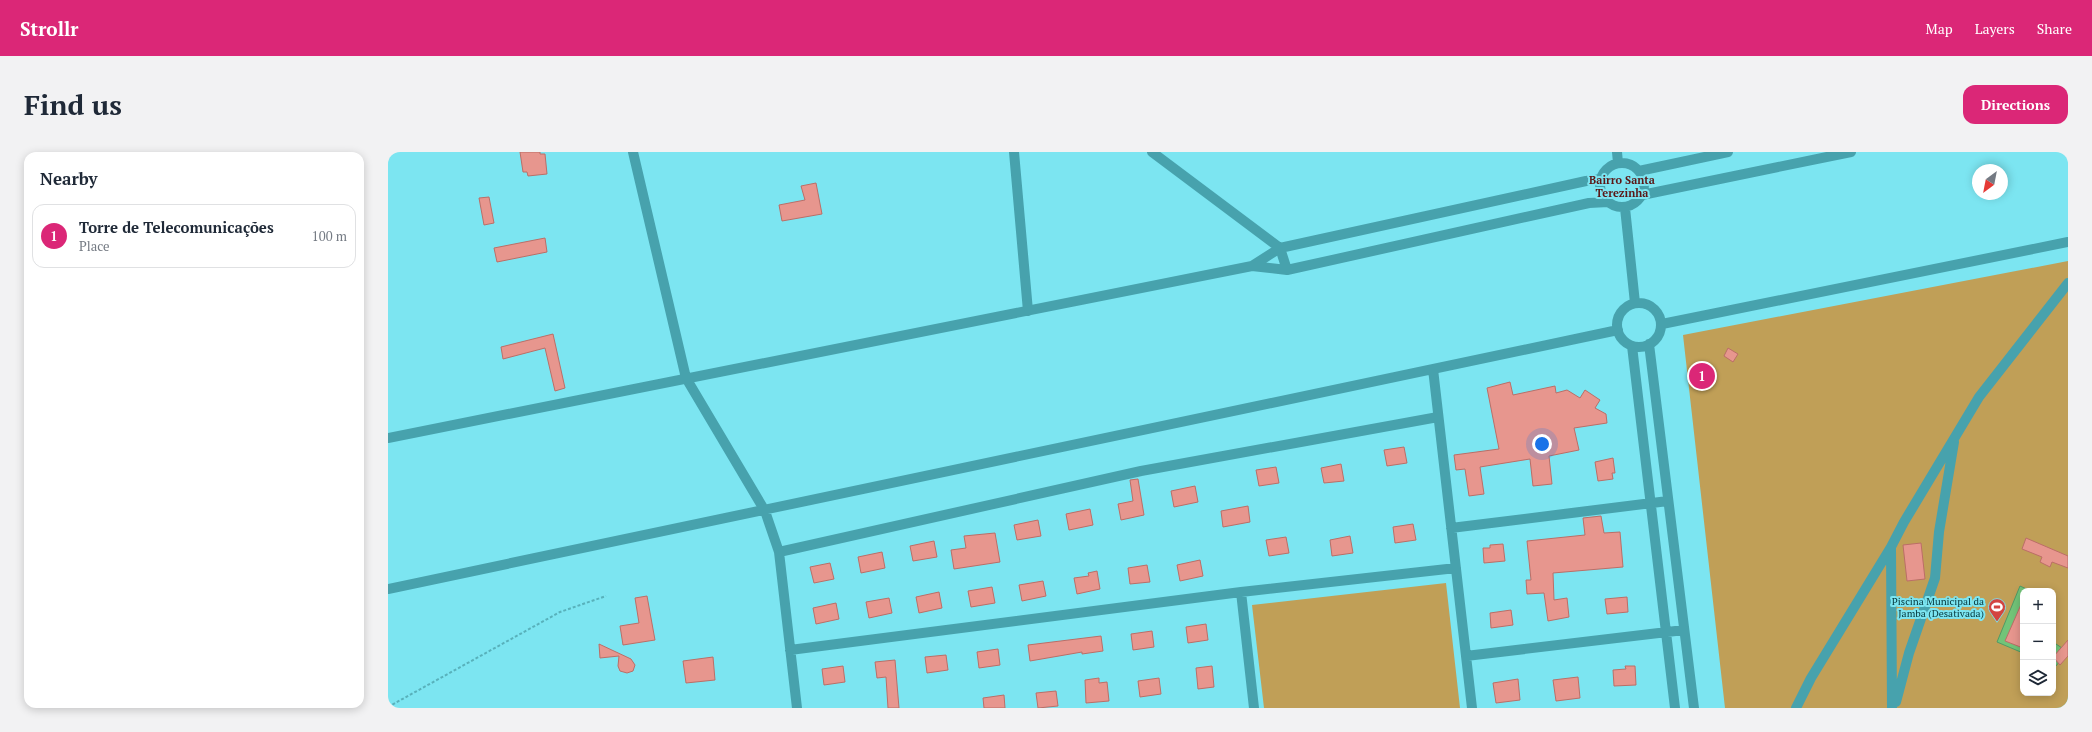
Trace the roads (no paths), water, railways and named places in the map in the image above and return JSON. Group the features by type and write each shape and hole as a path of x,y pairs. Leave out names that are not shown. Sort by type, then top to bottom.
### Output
{"street":[{"path":"633,152 686,378 765,511 779,552 797,708"},
{"path":"1014,152 1028,311"},
{"path":"1152,152 1280,248 1287,270"},
{"path":"1617,152 1618,164"},
{"path":"1639,171 1728,152"},
{"path":"1642,195 1851,152"},
{"path":"1618,164 1630,164 1639,171 1645,183 1642,195 1633,205 1625,208 1613,206 1608,202 1601,192 1601,179 1607,169 1618,164"},
{"path":"1252,266 1280,248 1601,179"},
{"path":"388,438 1252,266 1287,270 1590,203 1608,202"},
{"path":"1625,208 1635,304"},
{"path":"1662,324 2068,242"},
{"path":"1796,708 1811,678 1891,547 1904,522 1979,397 2068,283"},
{"path":"1641,303 1653,308 1662,324 1659,336 1644,346 1632,346 1623,340 1618,330 1619,316 1628,306 1641,303"},
{"path":"388,589 765,511 1433,368 1618,330"},
{"path":"1649,344 1694,708"},
{"path":"1632,346 1675,708"},
{"path":"1433,368 1472,708"},
{"path":"779,552 1141,471 1438,417"},
{"path":"1893,708 1909,653 1935,578 1939,532 1955,436"},
{"path":"1451,528 1668,500"},
{"path":"1891,547 1893,708"},
{"path":"790,650 1241,592 1456,568"},
{"path":"1241,592 1254,708"},
{"path":"1466,656 1684,630"}],"place":[{"name":"Torre de Telecomunicações","path":"1702,376"},
{"name":"Piscina Municipal da Jamba (Desativada)","path":"1997,622"}],"district":[{"name":"Bairro Santa Terezinha","path":"1622,186"}]}
